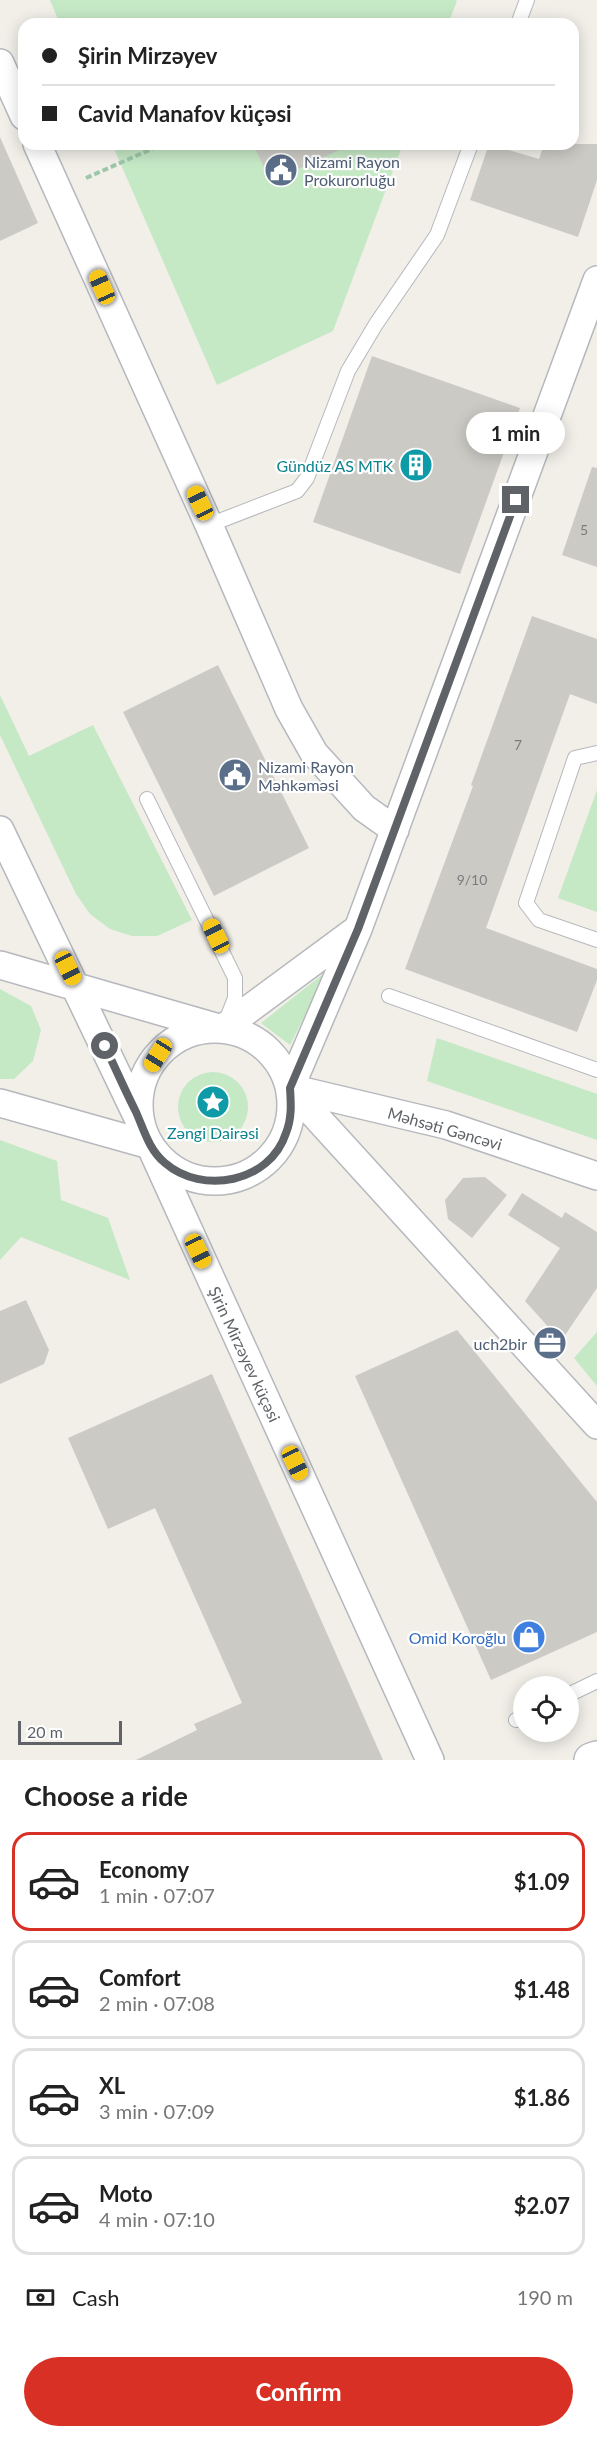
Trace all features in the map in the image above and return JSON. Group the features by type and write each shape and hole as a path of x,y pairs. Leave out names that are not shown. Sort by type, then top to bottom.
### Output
{"street":[{"path":"0,63 18,103"},
{"path":"40,150 209,525 289,710 314,753 364,808 394,830"},
{"path":"290,1088 358,929 597,280"},
{"name":"Şirin Mirzəyev küçəsi","path":"0,830 78,988 430,1760"},
{"path":"0,965 222,1029 246,1035 266,1048 281,1066 290,1088 292,1112 286,1135 273,1156 254,1171 232,1180 208,1182 185,1175 165,1163 145,1133 139,1098 145,1075 158,1055 176,1039 199,1030 222,1029 358,929"},
{"path":"290,1088 597,1425"},
{"name":"Məhsəti Gəncəvi","path":"290,1088 446,1125 597,1176"},
{"path":"0,1103 145,1133"},
{"path":"591,1760 597,1758"}],"lane":[{"path":"520,18 528,0"},
{"path":"209,525 297,491 306,478 348,371 375,324 437,235 469,150"},
{"path":"597,753 575,758 526,903 539,920 597,940"},
{"path":"147,799 235,978 235,998 222,1029"},
{"path":"389,996 597,1070"},
{"path":"579,1690 597,1681"}],"path":[{"path":"58,190 150,150"}],"green space":[{"path":"50,0 457,1 450,18 58,18"},
{"path":"115,150 401,150 333,331 217,385"},
{"path":"0,695 29,756 93,725 192,920 157,936 132,936 110,929 90,914 76,894 0,735"},
{"path":"597,790 597,912 558,898"},
{"path":"327,971 290,1045 261,1023"},
{"path":"0,989 31,1006 41,1030 33,1061 14,1079 0,1079"},
{"path":"437,1038 597,1094 597,1140 427,1081"},
{"name":"Zəngi Dairəsi","path":"206,1072 220,1072 233,1078 242,1087 248,1100 246,1120 238,1132 220,1142 206,1142 193,1136 184,1127 178,1114 178,1100 184,1087 193,1078"},
{"path":"0,1140 57,1161 61,1200 108,1218 130,1280 21,1237 0,1260"},
{"path":"597,1332 597,1386 574,1358"}],"building":[{"path":"0,137 38,223 0,241"},
{"path":"579,144 597,144 597,180 578,237 470,200 487,150 509,150 539,159 542,150 579,150"},
{"name":"Nizami Rayon Prokurorluğu","path":"256,150 339,150 271,182"},
{"name":"Gündüz AS MTK","path":"372,356 520,408 460,574 313,522"},
{"path":"592,467 597,468 597,567 562,555"},
{"path":"532,616 597,639 597,704 570,694 486,928 597,969 597,980 577,1032 405,969 473,786 471,785"},
{"name":"Nizami Rayon Məhkəməsi","path":"218,665 309,848 214,896 123,712"},
{"path":"485,1177 507,1195 472,1238 448,1219 445,1200 463,1178"},
{"path":"522,1193 562,1218 565,1212 597,1232 597,1288 561,1341 525,1301 560,1248 508,1215"},
{"path":"26,1300 49,1350 44,1364 0,1384 0,1311"},
{"path":"457,1330 597,1502 597,1632 491,1680 355,1376"},
{"path":"212,1374 383,1760 136,1760 197,1730 194,1724 242,1703 155,1508 108,1529 68,1438"}],"place":[{"name":"Nizami Rayon Prokurorluğu","path":"281,170"},
{"name":"Gündüz AS MTK","path":"416,465"},
{"name":"Nizami Rayon Məhkəməsi","path":"235,775"},
{"name":"Zəngi Dairəsi","path":"213,1102"},
{"name":"uch2bir","path":"550,1343"},
{"name":"Omid Koroğlu","path":"529,1637"}],"route":[{"path":"105,1046 150,1145 165,1163 185,1175 208,1182 232,1180 254,1171 273,1156 286,1135 292,1112 290,1088 358,929 516,500"}]}
